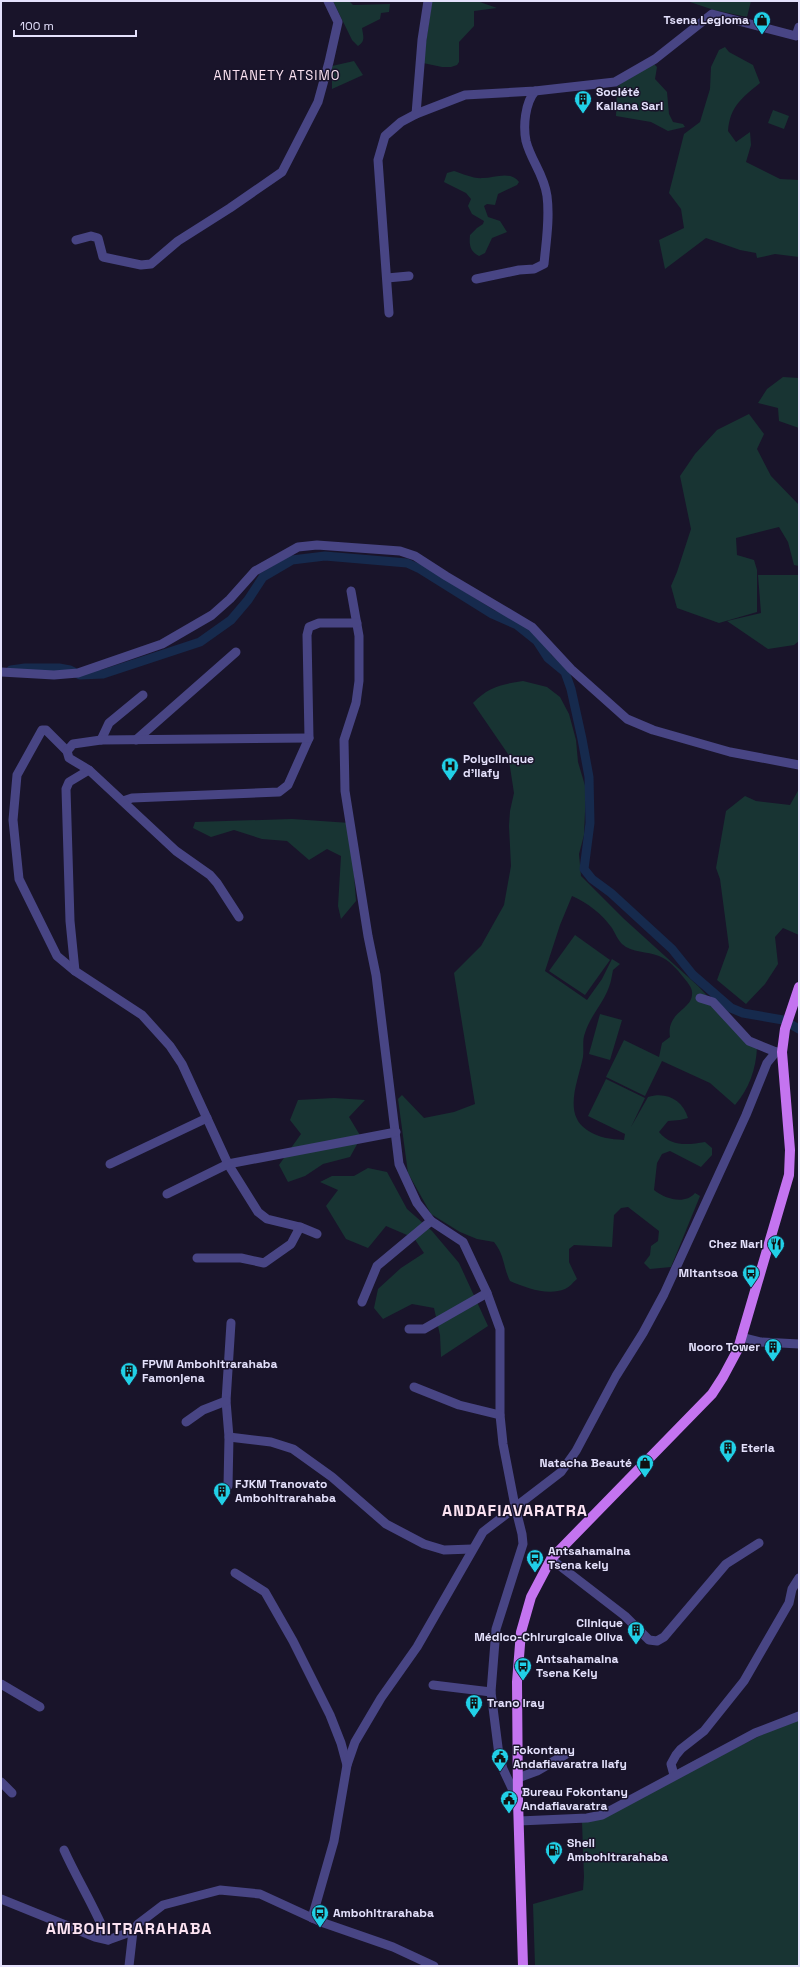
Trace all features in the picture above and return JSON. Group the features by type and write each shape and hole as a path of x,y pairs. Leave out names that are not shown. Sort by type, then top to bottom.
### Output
{"main road":[{"path":"523,1966 518,1801 517,1682 522,1632 532,1597 551,1559 712,1394 733,1360 789,1175 790,1150 779,1052 799,987"}],"street":[{"path":"76,240 91,236 98,238 103,257 141,265 151,264 178,241 230,208 282,172 318,102 329,62 338,22 328,1"},
{"path":"416,114 422,40 428,1"},
{"path":"389,313 378,160 385,136 401,122 416,114 465,95 535,91 615,82 656,59 712,14 796,36 799,27"},
{"path":"476,279 519,270 534,269 544,264 548,220 547,196 542,175 526,141 528,100 535,91"},
{"path":"387,278 409,276"},
{"path":"1,672 54,675 78,673 162,644 212,615 230,599 255,571 298,548 317,545 400,551 415,556 532,627 575,674 627,719 653,730 730,752 799,764"},
{"path":"351,591 359,636 359,681 356,703 344,740 345,792 368,936 376,975 399,1164 417,1203 431,1221 463,1242 487,1293 500,1329 500,1416 523,1544 496,1629 490,1692 499,1755 503,1769 518,1801"},
{"path":"123,801 132,798 278,792 288,785 309,738 307,635 310,627 319,622 357,623"},
{"path":"136,740 236,652"},
{"path":"101,740 109,723 143,695"},
{"path":"239,917 217,883 210,875 176,851 89,770 69,758 67,751 46,730 42,730 17,775 14,820 19,879 57,956 75,971 142,1015 170,1046 182,1064 228,1164 258,1212 267,1219 300,1227 317,1234"},
{"path":"67,751 73,744 101,740 309,738"},
{"path":"75,971 70,921 66,789 69,782 89,770"},
{"path":"312,1918 334,1841 347,1765 362,1730 381,1698 417,1646 483,1532 561,1472 576,1451 616,1376 643,1333 664,1294 746,1115 767,1063 779,1052 749,1041 713,1002 700,998"},
{"path":"110,1164 207,1118"},
{"path":"167,1194 228,1164 396,1132"},
{"path":"362,1302 377,1266 431,1221"},
{"path":"197,1258 241,1258 264,1263 291,1244 300,1227"},
{"path":"409,1329 424,1329 487,1293"},
{"path":"228,1486 229,1436 226,1401 231,1323"},
{"path":"741,1337 761,1342 799,1344"},
{"path":"414,1387 459,1405 500,1416"},
{"path":"186,1422 203,1410 226,1401"},
{"path":"229,1436 271,1442 293,1449 332,1477 386,1524 424,1544 444,1550 472,1549"},
{"path":"551,1559 625,1616 649,1640 657,1641 664,1637 726,1564 759,1543"},
{"path":"236,1573 264,1592 293,1641 330,1714 341,1743 347,1765"},
{"path":"674,1775 671,1764 676,1755 704,1731 744,1681 789,1603 792,1589 799,1578"},
{"path":"1,1684 40,1707"},
{"path":"433,1685 490,1692"},
{"path":"519,1821 587,1818 602,1815 674,1775 755,1733 799,1716"},
{"path":"518,1778 537,1771 568,1753"},
{"path":"1,1782 12,1793"},
{"path":"64,1850 76,1878 101,1922 108,1940"},
{"path":"128,1966 133,1931 138,1924 163,1905 220,1890 260,1894 331,1926 393,1947 434,1966"},
{"path":"1,1899 95,1938 108,1940 133,1931"}],"green space":[{"path":"333,1 349,1 353,5 390,4 389,12 381,13 380,19 362,28 363,40 358,46 352,40"},
{"path":"432,1 477,1 497,8 474,11 474,26 459,42 459,62 457,65 442,67 423,63"},
{"path":"687,1 751,1 747,17 714,10"},
{"path":"725,47 729,52 753,65 760,83 742,98 734,109 729,122 728,131 736,142 750,132 751,145 746,162 780,179 799,180 799,257 775,254 757,258 756,253 740,250 706,238 665,269 659,240 684,228 681,209 669,193 684,134 700,122 710,89 711,67 719,50"},
{"path":"354,61 363,75 332,89 332,66"},
{"path":"654,64 657,67 655,79 667,92 669,114 673,122 683,124 685,127 668,131 651,122 616,116 617,87 635,72"},
{"path":"773,110 789,116 784,129 768,123"},
{"path":"454,171 476,178 507,175 515,178 519,182 517,185 498,194 495,205 487,204 484,206 488,217 500,221 507,232 492,238 485,253 479,256 471,247 470,235 483,224 484,221 472,214 468,206 471,199 466,193 444,182 447,173"},
{"path":"783,377 799,378 799,428 779,421 778,408 758,403 767,389"},
{"path":"749,414 764,434 757,449 771,476 799,505 799,566 794,565 788,542 779,527 736,538 737,555 754,560 757,570 757,612 719,623 677,608 671,586 691,529 680,476 695,454 717,430"},
{"path":"758,575 799,575 799,641 794,645 768,649 727,621 761,613"},
{"path":"523,681 547,687 560,697 569,714 576,740 578,762 586,789 584,835 579,854 581,876 623,918 698,986 757,1048 751,1078 740,1099 735,1105 710,1083 662,1061 645,1096 606,1077 624,1040 659,1057 662,1043 670,1037 672,1022 688,1004 691,999 692,992 691,987 679,971 669,962 659,956 626,947 622,944 608,923 599,914 584,902 572,896 560,925 545,971 587,1000 602,979 612,959 620,964 613,970 606,993 590,1021 584,1036 583,1057 574,1096 575,1115 579,1123 596,1135 609,1139 624,1140 625,1134 588,1116 606,1079 645,1098 631,1127 648,1097 661,1095 673,1098 682,1106 688,1118 668,1121 659,1132 674,1143 692,1144 705,1142 712,1148 712,1155 701,1167 670,1151 662,1154 657,1163 654,1190 669,1198 681,1200 691,1197 695,1193 700,1196 671,1267 650,1269 644,1263 650,1255 651,1246 658,1241 659,1231 628,1207 621,1208 614,1215 612,1247 574,1245 569,1249 569,1262 577,1279 567,1288 551,1292 537,1290 510,1281 498,1247 494,1242 477,1239 460,1232 431,1214 408,1173 398,1099 402,1095 424,1118 454,1112 475,1104 454,973 481,946 504,905 511,866 509,826 510,811 514,793 508,754 473,703 484,693 496,687 508,683"},
{"path":"799,789 799,935 783,928 775,937 778,964 765,984 746,1004 717,980 729,947 720,879 716,868 726,811 745,796 756,801 790,805"},
{"path":"292,819 350,823 356,901 341,919 338,906 341,856 327,849 309,860 287,841 262,839 234,830 211,837 193,828 195,822"},
{"path":"575,935 610,960 585,995 549,971"},
{"path":"600,1014 622,1020 610,1060 589,1054"},
{"path":"334,1098 365,1100 349,1117 361,1137 350,1157 323,1164 305,1176 288,1182 279,1165 301,1134 290,1120 298,1100"},
{"path":"368,1168 387,1172 407,1209 432,1231 459,1263 488,1326 441,1357 440,1335 434,1308 412,1304 383,1319 374,1308 378,1289 401,1268 424,1253 414,1238 386,1226 368,1248 346,1239 326,1206 338,1190 320,1182 332,1176 354,1176"},
{"path":"799,1720 799,1966 535,1966 533,1904 583,1890 582,1822 699,1758 726,1753 777,1727"}],"waterway":[{"path":"11,670 25,668 59,668 70,670 80,675 103,674 200,642 231,620 248,600 263,577 292,560 325,556 407,563 420,569 492,614 517,625 537,641 548,658 565,672 571,689 589,777 590,823 584,869 592,879 611,893 672,949 693,975 731,1008 743,1013 783,1020 799,1029"}],"place":[{"name":"Tsena Legioma","path":"762,35"},
{"name":"Société Kaliana Sarl","path":"583,114"},
{"name":"Polyclinique d'Ilafy","path":"450,781"},
{"name":"Chez Nari","path":"776,1259"},
{"name":"Mitantsoa","path":"751,1288"},
{"name":"Nooro Tower","path":"773,1362"},
{"name":"FPVM Ambohitrarahaba Famonjena","path":"129,1386"},
{"name":"Eteria","path":"728,1463"},
{"name":"Natacha Beauté","path":"645,1478"},
{"name":"FJKM Tranovato Ambohitrarahaba","path":"222,1506"},
{"name":"Antsahamaina Tsena kely","path":"535,1573"},
{"name":"Clinique Médico-Chirurgicale Oliva","path":"636,1645"},
{"name":"Antsahamaina Tsena Kely","path":"523,1681"},
{"name":"Trano iray","path":"474,1718"},
{"name":"Fokontany Andafiavaratra Ilafy","path":"500,1772"},
{"name":"Bureau Fokontany Andafiavaratra","path":"509,1814"},
{"name":"Shell Ambohitrarahaba","path":"554,1865"},
{"name":"Ambohitrarahaba","path":"320,1928"}],"district":[{"name":"ANTANETY ATSIMO","path":"277,75"},
{"name":"ANDAFIAVARATRA","path":"515,1510"},
{"name":"AMBOHITRARAHABA","path":"129,1928"}]}
